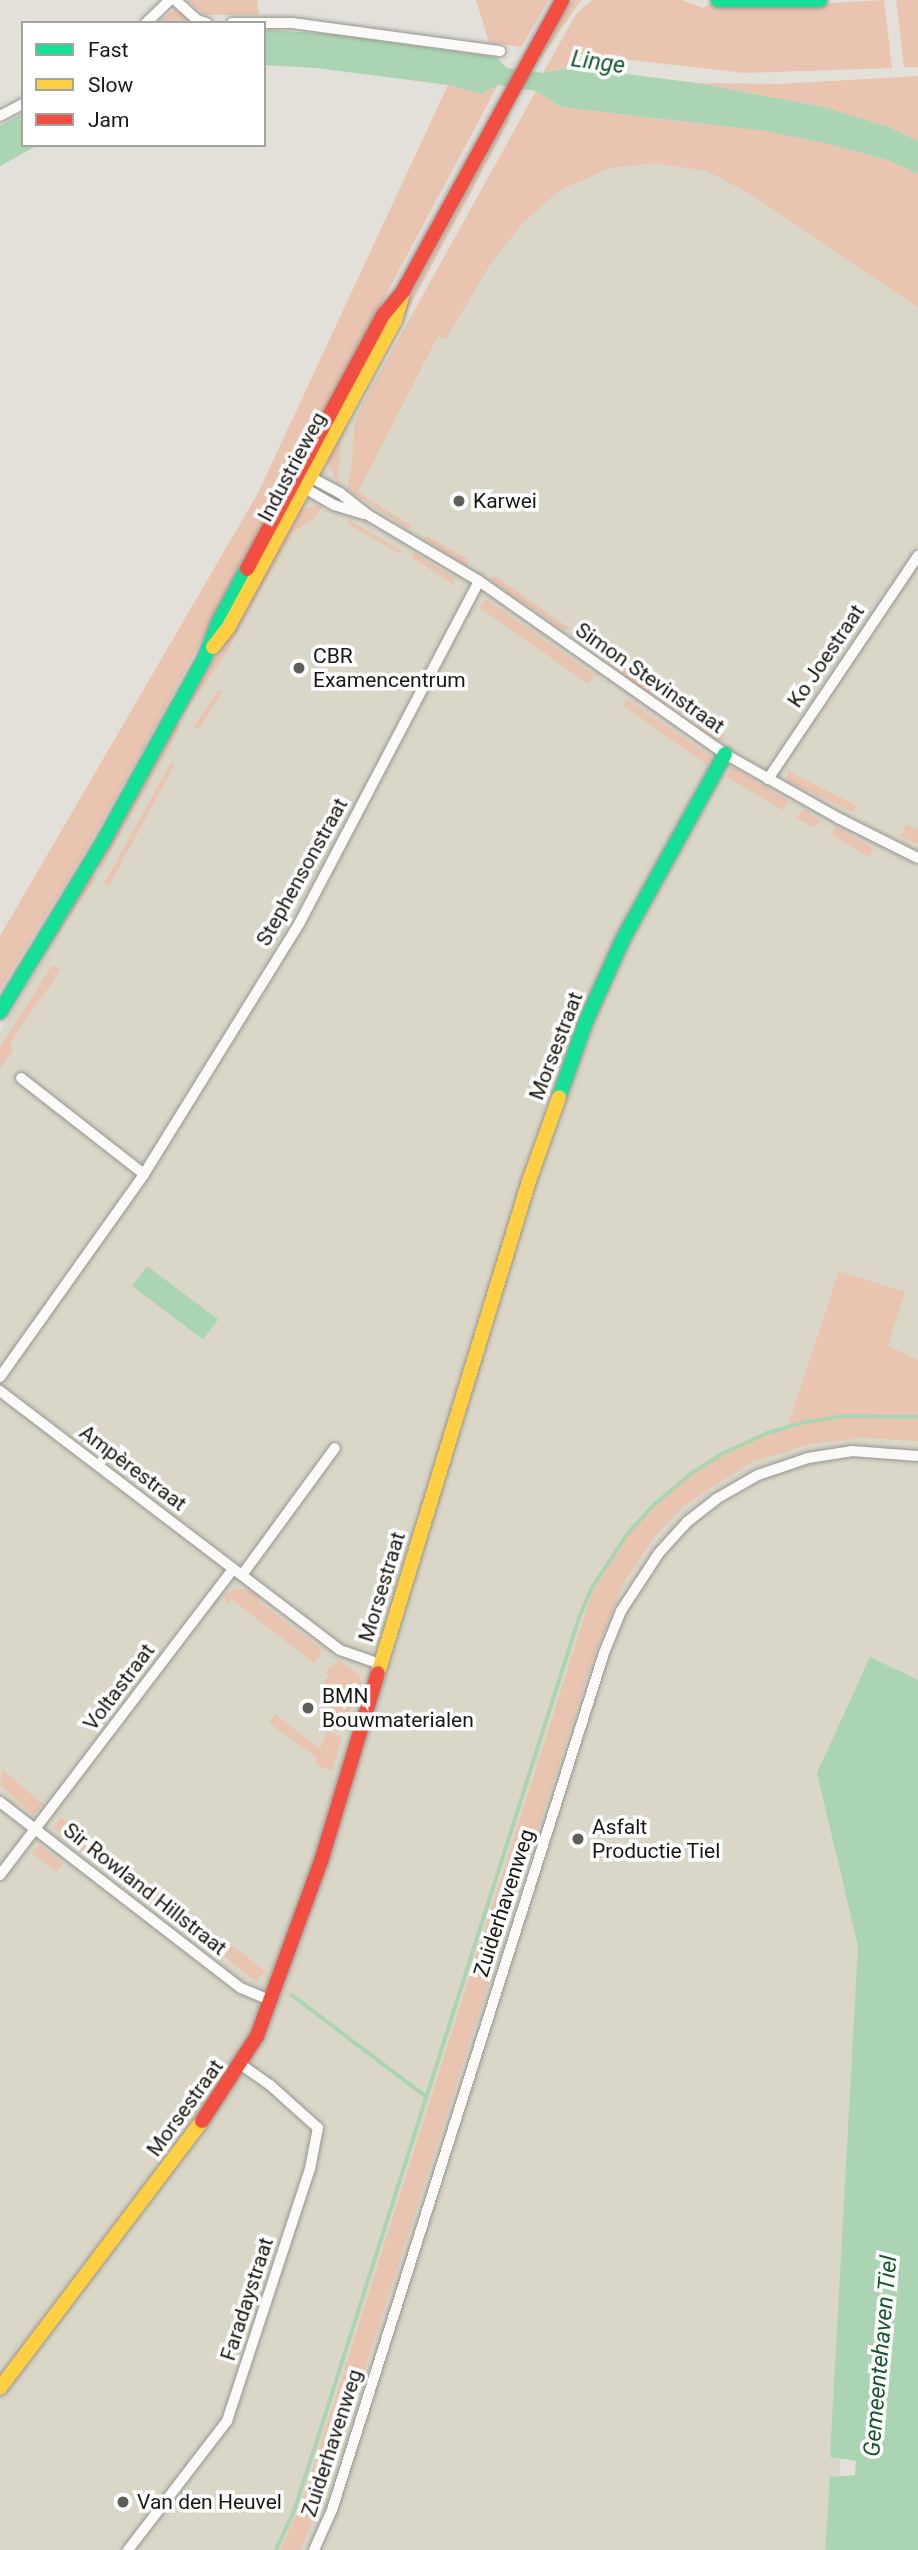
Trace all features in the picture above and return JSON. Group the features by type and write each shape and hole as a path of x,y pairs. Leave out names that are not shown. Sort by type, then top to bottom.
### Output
{"street":[{"path":"148,21 173,0 200,21"},
{"name":"Industrieweg","path":"0,1012 104,840 205,657 219,621 303,482 384,314 403,291 562,0"},
{"path":"718,0 820,0"},
{"path":"266,23 292,23 499,51"},
{"path":"0,116 21,105"},
{"name":"Simon Stevinstraat","path":"303,482 348,510 368,514 480,581 725,754 918,858"},
{"name":"Ko Joestraat","path":"768,779 918,556"},
{"name":"Stephensonstraat","path":"0,1377 144,1174 299,924 480,581"},
{"name":"Morsestraat","path":"0,2388 202,2122 241,2065 257,2035 322,1858 529,1181 586,1021 624,937 725,754"},
{"path":"21,1078 144,1174"},
{"name":"Ampèrestraat","path":"0,1391 340,1650 380,1664"},
{"path":"238,1572 335,1448"},
{"name":"Zuiderhavenweg","path":"314,2550 332,2510 604,1654 621,1611 659,1553 687,1522 716,1499 758,1475 808,1458 852,1451 918,1456"},
{"name":"Voltastraat","path":"0,1875 238,1572"},
{"name":"Sir Rowland Hillstraat","path":"0,1802 241,1988 269,2000"},
{"name":"Faradaystraat","path":"128,2550 227,2421 310,2169 318,2128 270,2085 241,2065"}],"shaded area":[{"path":"187,0 257,0 259,15 205,15"},
{"path":"476,0 549,0 521,47 489,42"},
{"path":"573,0 581,0 535,67 563,15"},
{"path":"592,0 682,0 703,8 714,2 762,7 884,0 892,68 745,73 578,54 571,67 543,73 576,14"},
{"path":"896,0 918,0 918,67 904,67"},
{"path":"175,10 194,21 157,21"},
{"path":"918,76 918,141 889,127 824,107 697,83 779,84"},
{"path":"448,85 471,91 498,85 150,736 86,850 0,990 0,936 258,493"},
{"path":"536,91 561,107 764,131 829,144 890,161 918,174 918,307 750,194 707,171 656,163 610,168 560,190 523,223 491,263 446,339 438,336 358,492 412,526 408,529 347,489 352,465 354,426 363,403"},
{"path":"507,117 510,119 351,416 341,441 338,486 328,462 339,429"},
{"path":"514,138 710,165 918,297 918,1694 871,1948 835,2550 0,2550 0,1033"},
{"path":"313,506 323,506 314,518 293,532 224,657 177,722 300,511"},
{"path":"349,520 402,550 400,554 347,523"},
{"path":"427,536 469,560 467,567 424,539"},
{"path":"414,553 454,578 454,585 411,557"},
{"path":"494,575 569,628 566,631 490,580"},
{"path":"486,599 594,675 588,684 480,608"},
{"path":"609,657 725,735 720,742 686,716 635,685 605,660"},
{"path":"218,690 223,691 199,730 194,727"},
{"path":"628,700 711,757 707,765 622,705"},
{"path":"176,724 180,727 102,867 96,863"},
{"path":"171,762 175,764 109,886 104,884"},
{"path":"732,767 789,801 783,810 726,776"},
{"path":"788,771 857,806 852,812 787,781"},
{"path":"803,809 821,821 814,827 796,818"},
{"path":"906,824 918,829 918,844 900,836"},
{"path":"836,827 873,848 869,858 831,834"},
{"path":"90,874 96,878 0,1020 0,1007"},
{"path":"55,966 61,970 20,1028 10,1045 13,1050 0,1069 0,1047 51,967"},
{"path":"839,1271 905,1292 888,1346 918,1360 918,1441 862,1438 810,1444 752,1462 687,1503 654,1537 623,1584 592,1661 325,2494 300,2550 280,2550 303,2499 592,1593 626,1536 682,1479 710,1459 751,1439 788,1426"},
{"path":"237,1588 254,1592 260,1597 259,1602 320,1648 321,1654 314,1663 231,1599 226,1605 224,1595"},
{"path":"339,1660 359,1675 362,1683 360,1691 354,1696 345,1728 329,1722 338,1693 323,1682 329,1675 325,1672"},
{"path":"275,1714 320,1749 327,1731 342,1737 332,1771 318,1766 315,1763 317,1758 269,1723"},
{"path":"3,1770 44,1805 33,1815 0,1785"},
{"path":"61,1818 207,1928 200,1938 54,1828"},
{"path":"40,1845 63,1864 56,1872 31,1853"},
{"path":"225,1940 265,1971 255,1981 216,1949"}],"water":[{"path":"266,30 332,34 496,57 507,68 543,73 571,67 697,83 824,107 889,127 918,141 918,174 890,161 829,144 764,131 561,107 536,91 498,85 482,94 448,85 316,68 266,65"},
{"path":"21,114 21,147 34,147 0,166 0,126"},
{"path":"147,1266 218,1320 203,1340 132,1286"},
{"name":"Gemeentehaven Tiel","path":"870,1657 918,1680 918,2550 825,2550 830,2477 855,2475 856,2461 830,2457 858,1946 817,1773"}],"waterway":[{"path":"276,2550 294,2511 579,1618 592,1588 628,1533 655,1504 692,1473 724,1453 767,1433 806,1422 843,1416 918,1417"},
{"path":"292,1995 427,2097"}],"traffic: fast":[{"path":"718,0 820,0"},
{"path":"0,1012 104,840 205,657 219,621 247,569"},
{"path":"559,1097 586,1021 624,937 725,754"}],"traffic: slow":[{"path":"213,647 228,628 395,321 402,296"},
{"path":"378,1673 529,1181 559,1097"},
{"path":"0,2388 202,2121"}],"traffic: jam":[{"path":"247,569 384,314 403,291 562,0"},
{"path":"202,2121 257,2036 322,1858 378,1673"}],"place":[{"name":"Karwei","path":"459,501"},
{"name":"CBR Examencentrum","path":"299,668"},
{"name":"BMN Bouwmaterialen","path":"308,1708"},
{"name":"Asfalt Productie Tiel","path":"578,1839"},
{"name":"Van den Heuvel","path":"123,2502"}],"water label":[{"name":"Linge","path":"598,63"}]}
